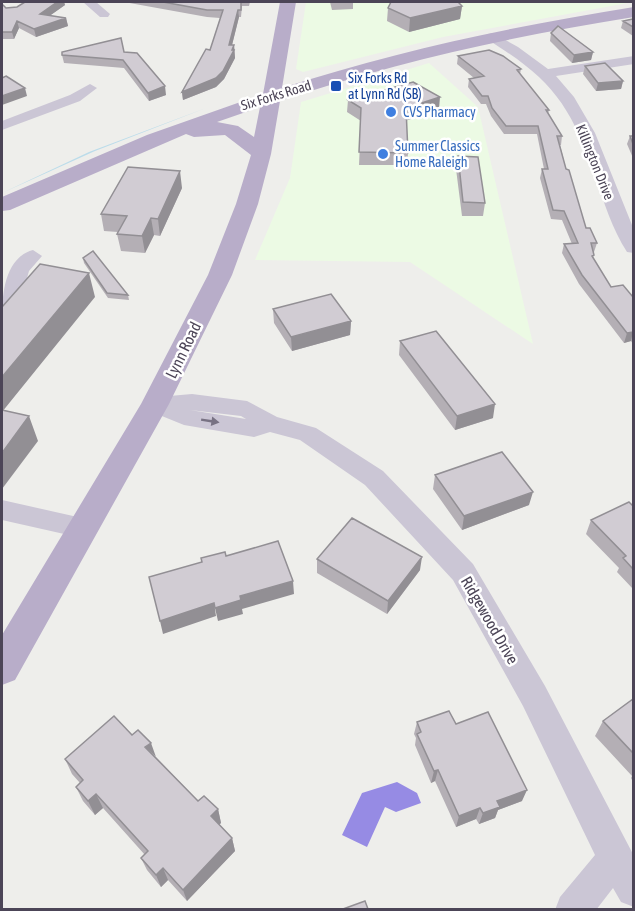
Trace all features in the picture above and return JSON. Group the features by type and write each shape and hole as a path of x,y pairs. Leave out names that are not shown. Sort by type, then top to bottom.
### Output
{"main road":[{"name":"Lynn Road","path":"2,668 155,404 220,275 247,204 261,154 288,2"},
{"name":"Six Forks Road","path":"2,205 147,140 272,95 400,58 493,37 633,12"},
{"path":"147,140 222,127 243,136 261,154"}],"street":[{"path":"89,2 104,14"},
{"name":"Killington Drive","path":"493,37 546,73 567,98 591,143 618,221 633,248"},
{"path":"546,73 633,60"},
{"path":"2,126 75,98 90,88"},
{"path":"2,314 9,306 19,267 33,256"},
{"name":"Ridgewood Drive","path":"155,404 184,417 255,429 269,423 308,434 361,468 463,572 534,696 633,890"},
{"path":"2,510 82,528"},
{"path":"573,909 615,858"}],"shaded area":[{"path":"306,2 633,2 443,37 303,72 296,69"},
{"path":"429,63 478,107 533,344 410,262 255,260 290,178 301,102"},
{"path":"206,108 95,151 2,193 89,152"},
{"path":"397,782 417,793 421,803 396,812 385,807 367,847 342,835 362,793"}],"building":[{"path":"25,2 57,2 40,14 66,18 34,29 17,21 12,32 2,32 2,4 6,8 17,7"},
{"path":"163,2 241,2 241,10 238,10 229,45 234,45 232,50 234,50 223,71 216,78 182,92 206,49 210,50 223,10 207,10"},
{"path":"391,2 458,2 462,6 410,18 388,8"},
{"path":"633,19 633,27 623,21"},
{"path":"558,26 593,52 574,55 551,33"},
{"path":"121,38 124,52 137,53 165,86 148,93 123,60 62,55 62,52"},
{"path":"489,50 503,56 521,69 517,70 549,110 546,110 562,136 557,136 586,228 590,228 597,243 591,243 594,255 592,256 611,287 623,285 633,297 633,332 627,333 582,275 564,244 578,243 564,211 553,210 542,169 548,169 538,126 506,126 492,108 488,96 482,96 469,79 484,76 458,56"},
{"path":"605,63 623,81 598,83 585,66"},
{"path":"6,76 25,88 2,96 2,78"},
{"path":"413,82 440,97 406,108 408,153 359,152 361,108 348,100"},
{"path":"458,156 478,157 485,203 463,202"},
{"path":"128,167 180,171 158,219 151,218 142,236 117,234 127,216 101,214"},
{"path":"93,251 128,295 107,293 83,258"},
{"path":"40,264 89,273 2,377 2,307"},
{"path":"331,294 351,321 291,337 273,309"},
{"path":"436,331 495,404 457,416 400,341"},
{"path":"2,410 29,416 2,453"},
{"path":"502,452 533,492 464,516 435,475"},
{"path":"629,502 633,506 633,569 623,558 626,556 591,520"},
{"path":"352,518 422,557 388,601 317,559"},
{"path":"278,541 293,581 240,596 241,600 215,608 214,603 160,621 149,577 202,562 201,558 225,552 226,556"},
{"path":"633,699 633,753 603,721"},
{"path":"449,711 456,724 488,712 527,790 497,801 500,807 483,813 480,808 459,816 438,770 434,771 417,734 421,732 417,722"},
{"path":"114,716 132,735 138,730 151,743 145,747 198,801 204,796 218,809 211,816 232,838 183,890 163,868 156,875 141,858 148,851 96,794 88,801 76,787 83,780 65,759"},
{"path":"365,901 368,909 343,909"}],"place":[{"name":"Six Forks Rd at Lynn Rd (SB)","path":"336,86"},
{"name":"CVS Pharmacy","path":"391,112"},
{"name":"Summer Classics Home Raleigh","path":"383,154"}]}
